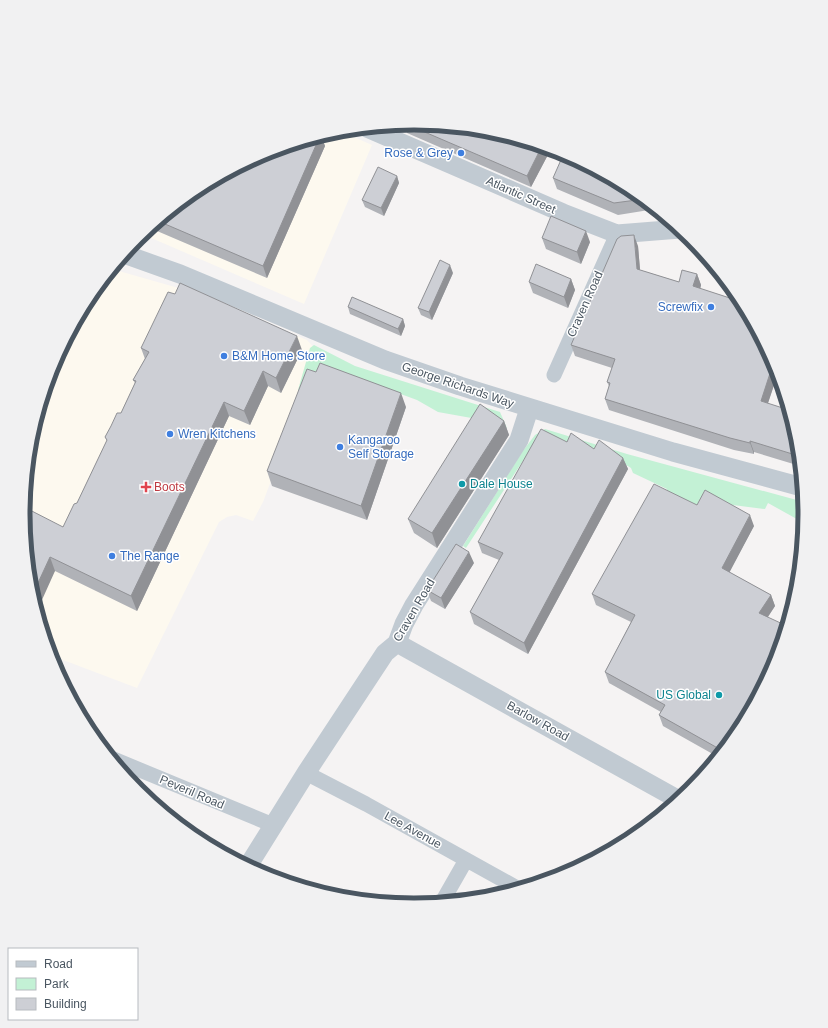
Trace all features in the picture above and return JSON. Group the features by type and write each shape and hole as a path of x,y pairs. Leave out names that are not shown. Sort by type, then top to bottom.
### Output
{"street":[{"name":"Atlantic Street","path":"381,132 563,213 617,234 672,230"},
{"name":"Craven Road","path":"554,375 617,234"},
{"name":"George Richards Way","path":"130,256 180,274 386,360 530,408 673,452 797,486"},
{"name":"Craven Road","path":"251,861 306,773 385,653 397,643 404,624 414,605 519,440 530,408"},
{"name":"Barlow Road","path":"397,643 674,797"},
{"name":"Peveril Road","path":"121,762 274,825"},
{"name":"Lee Avenue","path":"306,773 366,804 512,885"},
{"path":"445,897 466,860"}],"shaded area":[{"path":"350,135 372,145 304,304 148,237 180,209 222,181 267,159 291,150"},
{"path":"117,270 189,291 307,340 324,359 310,378 263,502 253,521 236,515 227,517 219,522 137,688 58,658 50,637 37,589 31,539 30,514 33,464 37,439 50,391 59,367 81,322"}],"green space":[{"path":"314,345 355,366 500,412 507,428 486,418 477,419 438,412 417,400 327,367 318,370 312,376 304,394 298,390 310,348"},
{"path":"545,429 627,454 797,500 798,520 768,503 765,509 725,504 696,518 665,493 667,489 633,473 631,468 604,451 575,444 532,447 466,548 463,546 522,452 535,435"}],"building":[{"path":"421,130 464,133 489,137 540,151 527,176"},
{"path":"317,142 263,266 163,223 180,209 222,181 267,159"},
{"path":"561,159 606,181 635,200 614,203 553,178"},
{"path":"378,167 397,176 381,208 362,200"},
{"path":"551,216 586,231 577,252 542,238"},
{"path":"634,235 637,269 679,282 682,270 697,274 693,286 731,299 747,322 771,371 761,401 783,408 793,454 750,441 750,443 730,438 605,399 610,383 607,382 615,359 571,345 617,239 621,236"},
{"path":"440,260 450,265 429,312 418,308"},
{"path":"536,264 571,279 564,297 529,282"},
{"path":"180,283 297,336 276,378 263,371 244,411 224,402 131,596 50,557 37,586 33,564 30,510 63,527 74,504 77,503 107,440 105,437 117,413 121,413 136,381 133,380 149,352 141,348 168,292 175,294"},
{"path":"352,297 403,319 398,329 348,307"},
{"name":"Kangaroo Self Storage","path":"320,363 401,393 361,506 267,471 307,369 316,372"},
{"path":"480,404 504,421 432,533 408,519"},
{"path":"541,429 567,442 571,433 594,449 599,440 623,458 524,643 470,612 503,553 478,542"},
{"path":"654,484 697,505 705,490 750,515 722,568 771,595 759,613 782,624 769,661 747,706 719,749 659,715 665,705 605,672 635,615 592,594"},
{"path":"456,544 469,552 441,598 427,590"}],"place":[{"name":"Rose & Grey","path":"461,153"},
{"name":"Screwfix","path":"711,307"},
{"name":"B&M Home Store","path":"224,356"},
{"name":"Wren Kitchens","path":"170,434"},
{"name":"Kangaroo Self Storage","path":"340,447"},
{"name":"Dale House","path":"462,484"},
{"name":"Boots","path":"146,487"},
{"name":"The Range","path":"112,556"},
{"name":"US Global","path":"719,695"}]}
